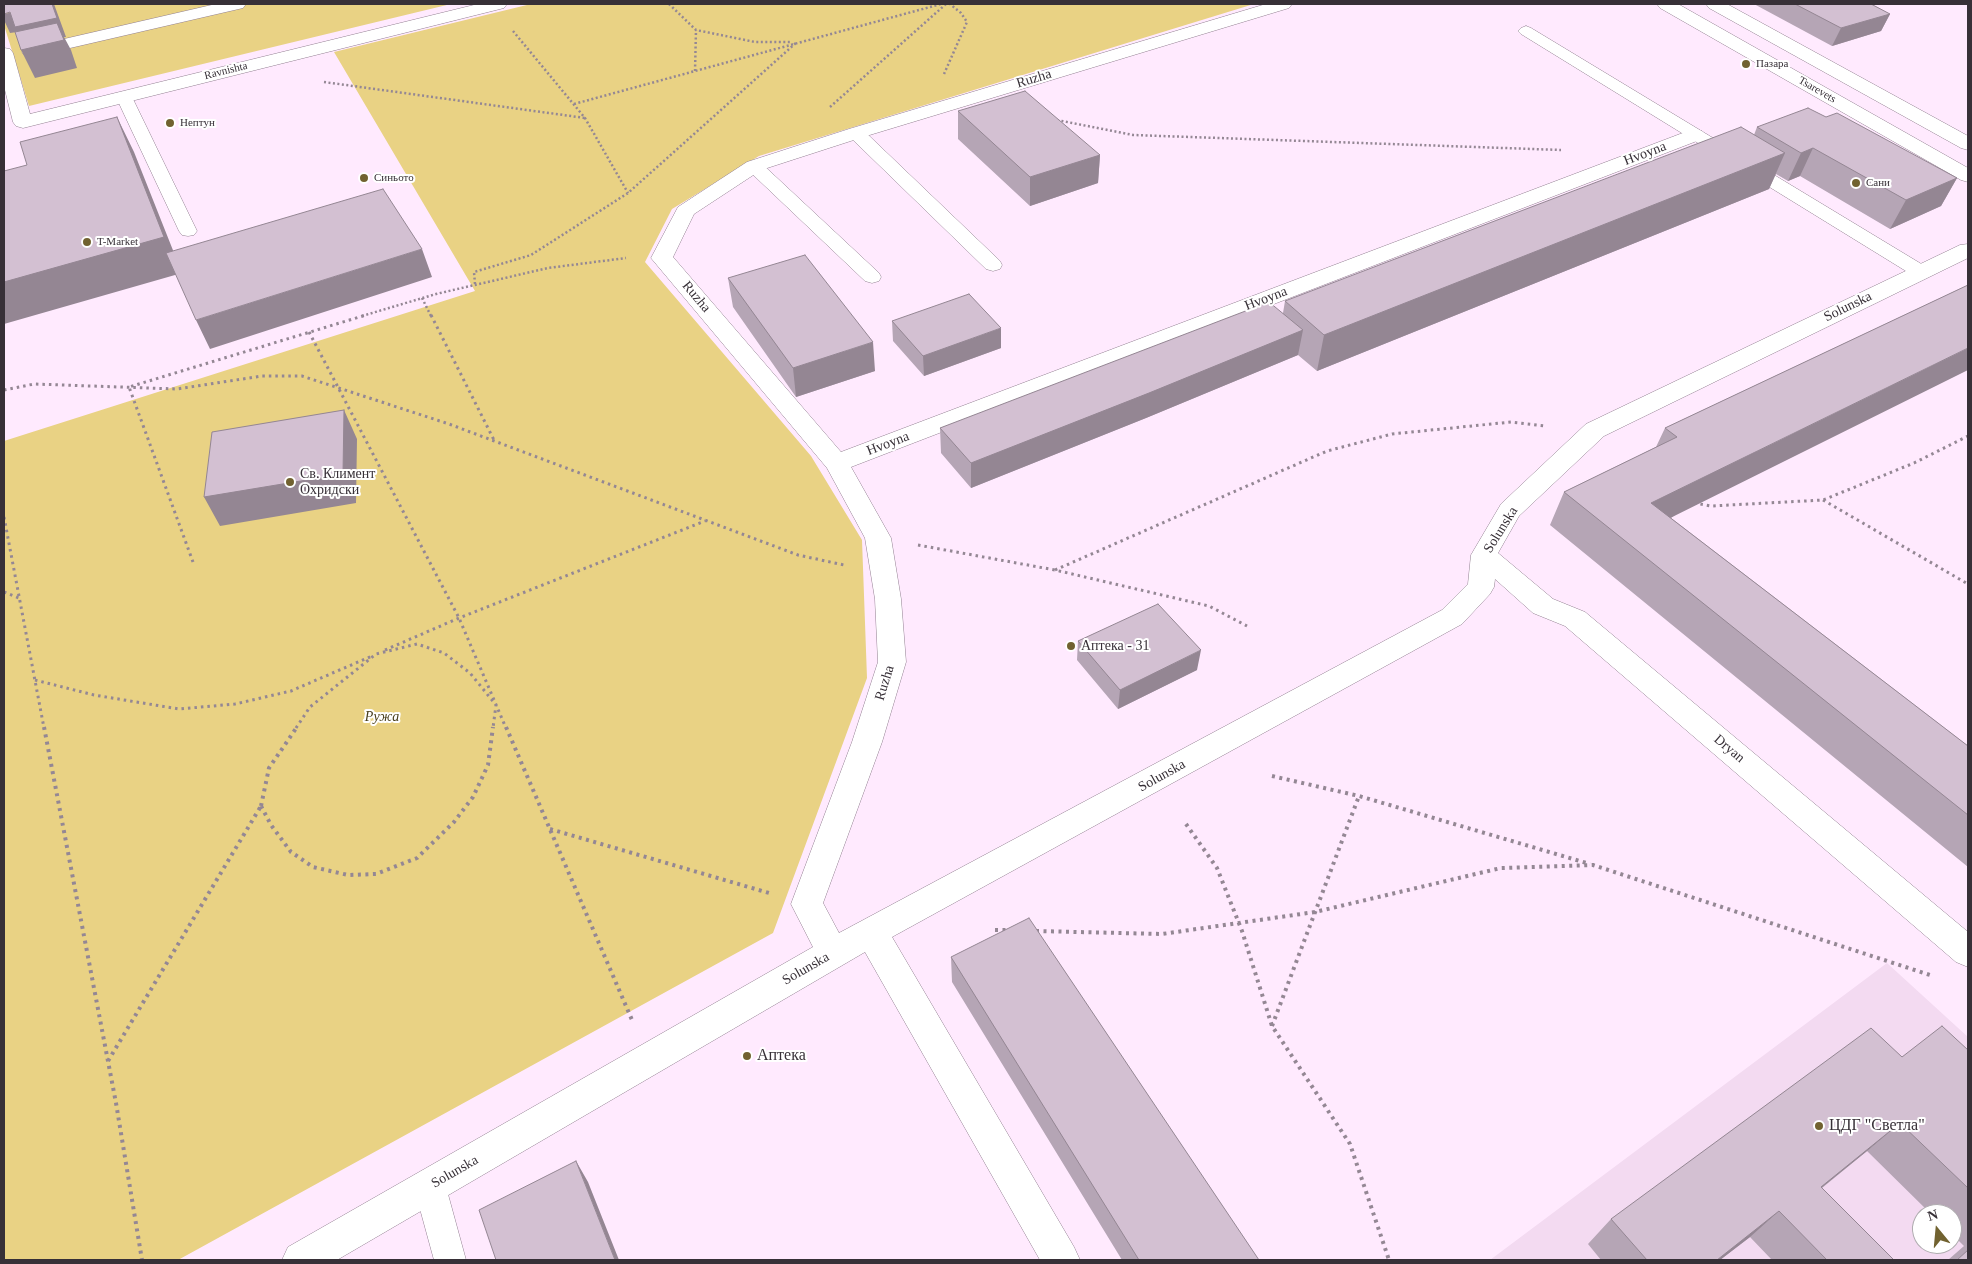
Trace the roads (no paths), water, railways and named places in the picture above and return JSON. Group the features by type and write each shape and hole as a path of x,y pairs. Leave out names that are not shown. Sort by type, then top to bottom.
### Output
{"street":[{"path":"23,122 4,55 237,4"},
{"name":"Ruzha","path":"833,953 807,904 866,742 892,662 888,599 878,538 838,463 662,258 684,211 754,166 927,111 1283,4"},
{"name":"Tsarevets","path":"1666,4 1968,176"},
{"name":"Tsarevets","path":"1715,4 1968,144"},
{"name":"Ravnishta","path":"4,126 494,5"},
{"name":"Hvoyna","path":"838,463 1695,135"},
{"name":"Solunska","path":"301,1260 833,953 1452,617 1481,587 1484,555 1510,510 1594,430 1968,250"},
{"name":"Dryan","path":"1484,555 1543,606 1576,619 1968,952"},
{"path":"872,933 1061,1260"}],"lane":[{"path":"1526,31 1921,272"},
{"path":"124,97 188,231"},
{"path":"856,133 993,265"},
{"path":"754,166 872,277"},
{"path":"430,1187 450,1260"}],"place":[{"name":"Пазара","path":"1746,64"},
{"name":"Нептун","path":"170,123"},
{"name":"Синьото","path":"364,178"},
{"name":"Сани","path":"1856,183"},
{"name":"T-Market","path":"87,242"},
{"name":"Св. Климент Охридски","path":"290,482"},
{"name":"Аптека - 31","path":"1071,646"},
{"name":"Аптека","path":"747,1056"},
{"name":"ЦДГ \"Светла\"","path":"1819,1126"}],"park label":[{"name":"Ружа","path":"382,717"}]}
